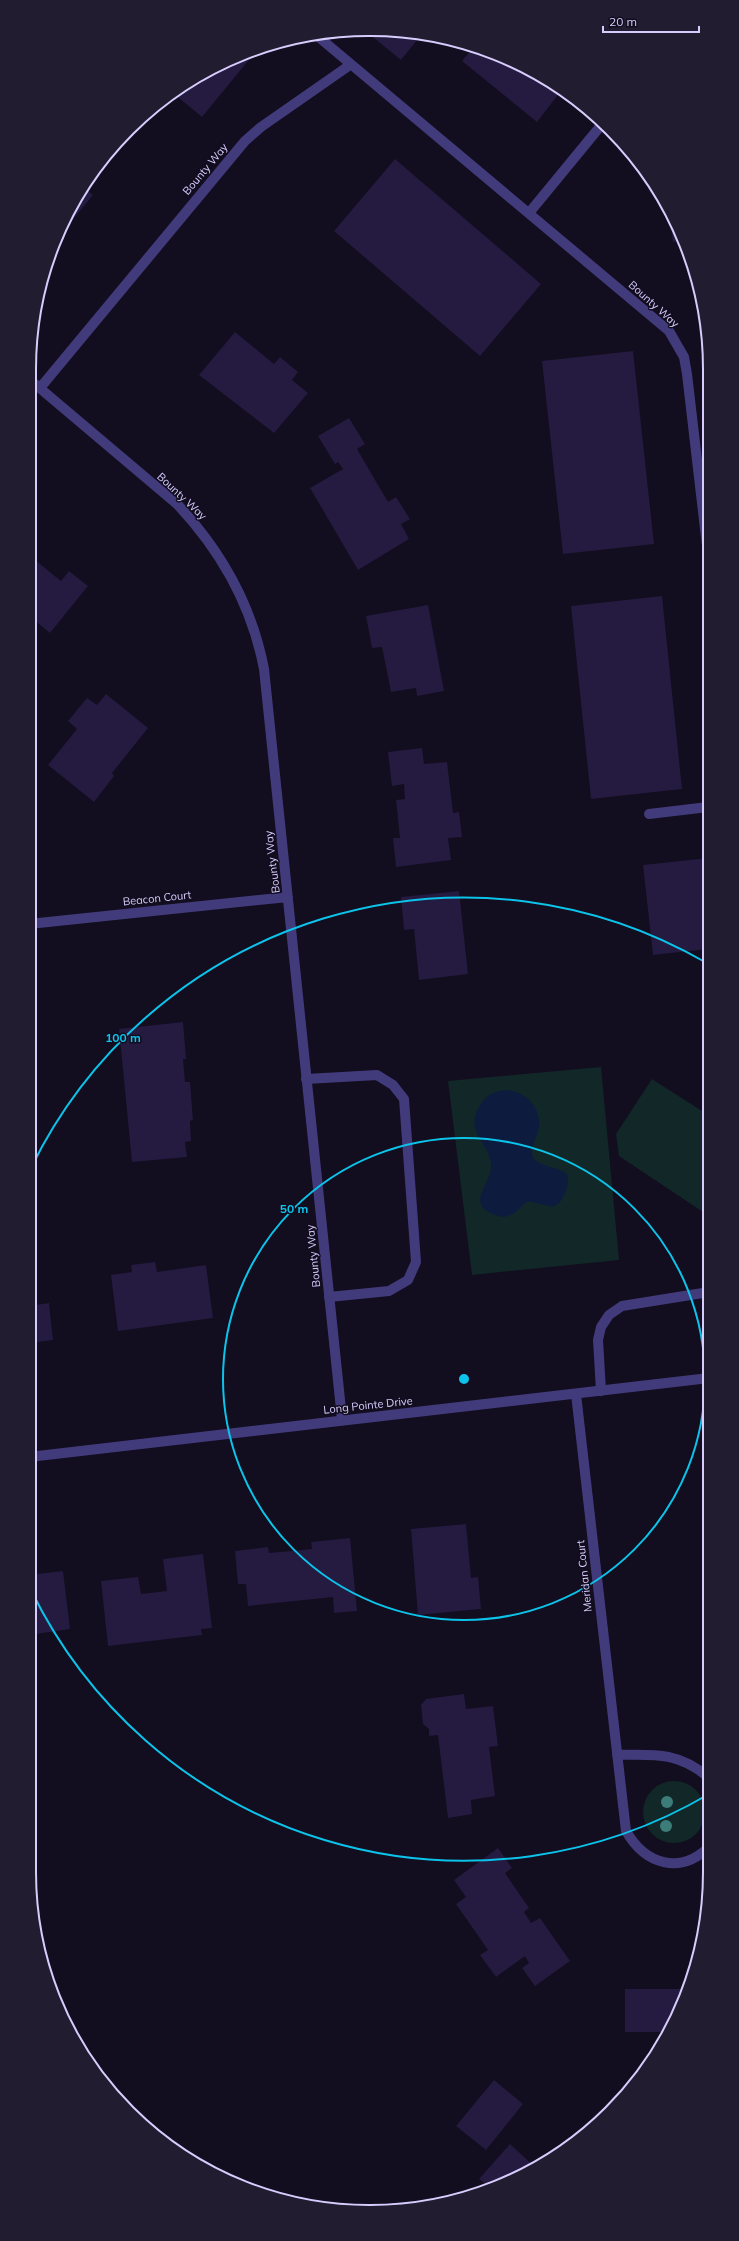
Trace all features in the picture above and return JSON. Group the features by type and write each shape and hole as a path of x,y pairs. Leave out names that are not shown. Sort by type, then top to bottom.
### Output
{"street":[{"name":"Bounty Way","path":"322,40 669,331 684,357 703,505"},
{"name":"Bounty Way","path":"40,388 63,358 245,142 261,127 350,64"},
{"path":"529,213 599,128"},
{"name":"Bounty Way","path":"36,385 178,505 209,540 226,565 248,612 264,669 342,1419"},
{"path":"649,814 703,808"},
{"name":"Beacon Court","path":"36,923 288,897"},
{"path":"306,1079 377,1075 393,1085 404,1099 416,1262 408,1280 389,1291 329,1297"},
{"path":"601,1391 598,1340 601,1327 609,1315 622,1306 703,1293"},
{"name":"Long Pointe Drive","path":"36,1456 342,1419 703,1379"},
{"name":"Meridan Court","path":"576,1394 626,1831 633,1843 651,1858 666,1863 679,1863 694,1859 703,1852"},
{"path":"617,1755 651,1754 677,1758 692,1764 703,1773"}],"green space":[{"path":"601,1067 619,1260 472,1275 448,1081"},
{"path":"652,1079 702,1111 703,1110 703,1212 619,1156 616,1134"},
{"path":"668,1781 680,1781 691,1786 703,1800 703,1824 696,1834 686,1841 680,1843 668,1843 662,1841 652,1834 645,1824 643,1818 643,1806 645,1800 652,1790 662,1783"}],"water":[{"path":"505,1090 519,1093 525,1097 534,1106 537,1112 539,1127 532,1150 533,1158 541,1164 563,1171 567,1174 568,1182 560,1202 556,1205 547,1206 526,1202 509,1216 500,1217 486,1210 481,1205 480,1199 488,1179 491,1165 490,1157 479,1137 474,1123 480,1105 487,1096"}],"building":[{"path":"371,36 417,40 401,60"},
{"path":"470,52 477,54 517,70 558,94 537,122 462,61"},
{"path":"250,58 202,117 177,97 222,70"},
{"path":"395,159 541,284 480,356 334,231"},
{"path":"88,191 93,195 70,222"},
{"path":"671,227 678,241 673,242"},
{"path":"235,332 274,364 280,357 298,372 292,380 308,393 274,433 199,375"},
{"path":"633,351 654,544 563,554 542,361"},
{"path":"349,418 365,444 357,449 388,502 396,497 410,519 401,524 409,539 358,570 310,488 343,469 338,462 335,464 318,436"},
{"path":"36,561 61,581 69,571 88,586 50,633 36,622"},
{"path":"662,596 682,789 591,799 571,606"},
{"path":"428,605 444,691 417,696 416,688 391,692 382,647 372,648 366,616"},
{"path":"106,694 148,728 112,773 114,776 94,802 48,765 77,729 68,721 87,698 97,705"},
{"path":"422,748 424,764 447,762 453,813 459,812 462,837 448,838 451,860 396,867 393,838 400,838 396,800 405,799 404,784 392,786 388,752"},
{"path":"703,859 703,950 653,955 643,865"},
{"path":"459,891 468,974 419,980 414,929 404,930 401,897"},
{"path":"183,1022 186,1059 183,1059 185,1082 190,1082 193,1120 190,1121 191,1141 185,1142 187,1157 132,1162 119,1029"},
{"path":"155,1262 157,1272 206,1265 213,1318 118,1331 111,1275 132,1272 131,1265"},
{"path":"49,1303 53,1340 36,1342 36,1305"},
{"path":"466,1524 471,1578 478,1577 481,1609 418,1615 411,1529"},
{"path":"350,1538 357,1611 334,1613 333,1597 248,1606 246,1584 238,1584 235,1551 268,1547 269,1553 312,1549 311,1542"},
{"path":"203,1554 212,1628 201,1629 202,1635 108,1646 101,1581 138,1577 141,1594 167,1591 163,1559"},
{"path":"63,1571 70,1629 36,1634 36,1574"},
{"path":"464,1694 466,1709 493,1706 498,1746 489,1747 495,1796 471,1800 472,1814 448,1818 438,1735 429,1736 429,1729 423,1724 421,1705 426,1699"},
{"path":"498,1848 512,1868 505,1873 529,1908 524,1912 531,1923 540,1918 570,1961 535,1986 522,1968 529,1963 525,1956 496,1977 480,1955 488,1950 456,1904 466,1897 454,1880"},
{"path":"625,1989 682,1989 669,2019 661,2032 625,2032"},
{"path":"494,2080 523,2104 486,2150 456,2126"},
{"path":"510,2144 531,2163 517,2171 485,2184 479,2179"}]}
